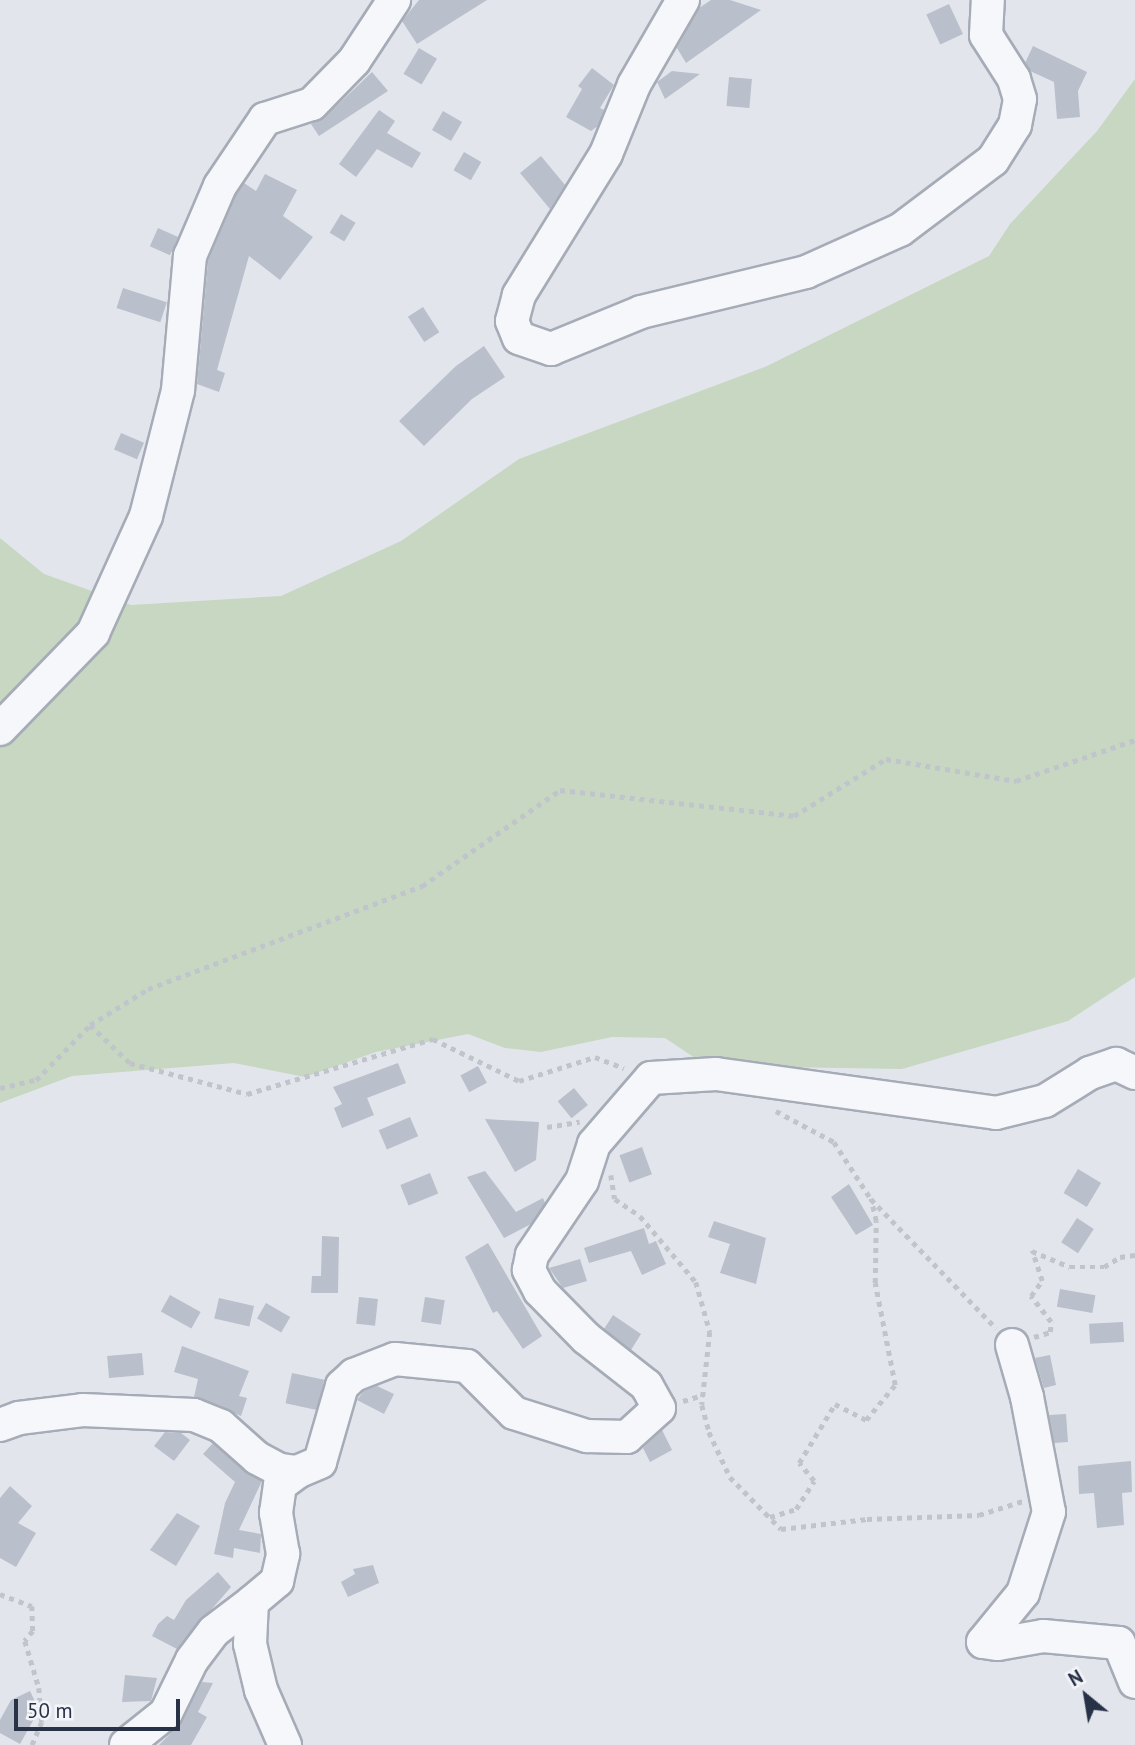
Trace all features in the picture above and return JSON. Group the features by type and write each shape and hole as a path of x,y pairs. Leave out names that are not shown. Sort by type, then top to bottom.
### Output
{"street":[{"path":"0,729 93,633 146,516 178,390 190,256 220,186 265,119 312,104 354,61 394,0"},
{"path":"683,0 634,86 606,154 519,295 512,321 519,338 551,349 641,312 806,272 900,230 993,159 1015,125 1020,99 1014,79 986,35 988,0"},
{"path":"126,1745 166,1713 192,1660 214,1631 277,1581 283,1554 276,1513 280,1485 297,1472 320,1462 342,1386 354,1375 395,1359 467,1366 514,1413 587,1436 627,1437 659,1408 646,1385 605,1357 551,1303 529,1270 531,1255 582,1181 594,1144 651,1078 716,1074 996,1113 1045,1101 1090,1073 1116,1064 1135,1073"},
{"path":"1012,1345 1049,1512 1023,1593 983,1642 999,1644 1043,1636 1119,1643 1135,1682"},
{"path":"0,1425 19,1418 83,1410 194,1415 221,1426 257,1458 279,1470 297,1472"},
{"path":"252,1602 250,1644 261,1690 285,1745"}],"path":[{"path":"0,1088 36,1080 90,1025 148,989 422,886 560,790 794,816 886,759 1016,781 1135,740"},
{"path":"90,1025 130,1063 247,1094 433,1040 519,1081 595,1057 651,1078"},
{"path":"772,1108 834,1142 871,1199 1012,1345 1050,1332 1049,1316 1031,1296 1042,1281 1032,1251 1070,1267 1104,1267 1120,1257 1135,1255"},
{"path":"547,1127 583,1122 605,1131 615,1199 640,1216 651,1234 696,1282 710,1332 702,1405 709,1432 730,1477 782,1529 867,1519 929,1520 979,1515 1045,1494"},
{"path":"769,1518 796,1509 814,1481 799,1463 835,1404 866,1420 895,1385 875,1283 876,1221 871,1199"},
{"path":"0,1594 32,1606 33,1631 24,1641 38,1688 42,1722 32,1745"}],"green space":[{"path":"1135,79 1135,977 1068,1021 902,1069 707,1066 665,1038 612,1037 541,1052 505,1048 468,1034 376,1052 305,1077 234,1063 72,1076 0,1103 0,538 44,574 131,605 281,596 401,541 519,459 765,367 989,256 1010,224 1097,131"}],"building":[{"path":"419,0 487,0 417,44 402,21"},
{"path":"711,0 730,0 761,10 686,63 677,48 699,8"},
{"path":"949,4 963,34 940,44 926,15"},
{"path":"1033,46 1087,72 1078,91 1080,117 1057,119 1054,82 1030,71 1025,63"},
{"path":"419,48 437,59 422,85 404,74"},
{"path":"592,68 614,85 600,108 604,110 598,126 591,131 566,117 582,89 578,86"},
{"path":"672,71 700,74 665,99 657,82"},
{"path":"372,72 388,91 319,136 311,124 325,117"},
{"path":"729,77 752,79 749,108 726,106"},
{"path":"379,110 395,121 387,133 421,153 412,168 377,149 356,177 339,164"},
{"path":"443,111 462,122 451,141 432,130"},
{"path":"464,152 481,162 471,180 454,170"},
{"path":"541,156 565,185 550,209 520,173"},
{"path":"265,174 297,190 283,216 313,237 280,280 249,256 217,370 225,373 219,392 197,384 208,261 236,195 244,183 256,191"},
{"path":"341,214 356,223 344,242 330,233"},
{"path":"158,228 178,237 170,255 150,246"},
{"path":"123,288 167,302 160,322 117,308"},
{"path":"423,307 439,332 424,342 408,317"},
{"path":"484,346 505,377 472,399 424,446 399,421 456,366"},
{"path":"121,433 144,443 137,459 114,450"},
{"path":"398,1063 406,1083 367,1098 374,1115 342,1128 334,1108 342,1104 333,1087"},
{"path":"478,1066 487,1083 469,1092 460,1075"},
{"path":"574,1088 588,1105 572,1118 558,1101"},
{"path":"410,1117 418,1136 387,1150 379,1130"},
{"path":"485,1119 539,1122 536,1160 515,1172"},
{"path":"642,1147 652,1174 629,1182 619,1155"},
{"path":"1078,1169 1101,1183 1087,1207 1064,1193"},
{"path":"485,1171 516,1212 543,1198 545,1203 531,1224 504,1238 467,1177"},
{"path":"430,1173 438,1193 409,1205 400,1185"},
{"path":"849,1184 873,1225 856,1235 831,1197"},
{"path":"1077,1218 1094,1229 1078,1253 1061,1242"},
{"path":"714,1221 766,1238 756,1284 720,1273 730,1244 708,1237"},
{"path":"644,1228 649,1244 656,1241 666,1264 642,1275 631,1251 589,1263 584,1248"},
{"path":"322,1236 339,1237 338,1293 311,1293 312,1276 321,1276"},
{"path":"488,1243 542,1336 523,1349 497,1311 493,1313 465,1257"},
{"path":"580,1259 587,1281 563,1288 549,1268"},
{"path":"1060,1289 1095,1295 1092,1313 1057,1307"},
{"path":"170,1295 201,1312 191,1329 161,1312"},
{"path":"359,1297 378,1299 375,1326 356,1324"},
{"path":"425,1297 445,1300 441,1325 421,1322"},
{"path":"219,1298 254,1306 249,1327 214,1318"},
{"path":"266,1303 290,1317 281,1333 257,1319"},
{"path":"613,1315 641,1334 631,1350 604,1329"},
{"path":"1123,1322 1124,1342 1090,1344 1089,1324"},
{"path":"182,1346 249,1371 239,1396 247,1398 241,1416 194,1397 198,1379 174,1372"},
{"path":"142,1353 144,1375 109,1378 107,1356"},
{"path":"1050,1355 1056,1385 1044,1388 1035,1358"},
{"path":"292,1373 324,1380 318,1410 286,1403"},
{"path":"377,1386 394,1394 384,1414 357,1400 364,1391"},
{"path":"1066,1414 1068,1442 1054,1443 1049,1415"},
{"path":"662,1430 672,1450 650,1462 643,1448"},
{"path":"165,1432 181,1433 190,1440 174,1461 154,1446"},
{"path":"213,1443 262,1481 239,1530 261,1534 260,1553 234,1548 233,1558 214,1554 225,1503 235,1482 203,1454"},
{"path":"1131,1461 1132,1492 1122,1493 1124,1525 1097,1528 1094,1493 1079,1494 1078,1466"},
{"path":"10,1486 32,1506 18,1523 36,1533 16,1567 0,1558 0,1498"},
{"path":"177,1513 200,1526 176,1566 150,1550"},
{"path":"373,1565 379,1583 348,1597 341,1582 355,1574 353,1569"},
{"path":"218,1572 231,1587 177,1649 152,1636 158,1624 167,1616 174,1620 186,1600"},
{"path":"125,1675 157,1678 151,1701 122,1702"},
{"path":"202,1682 213,1683 198,1712 207,1717 191,1745 159,1745 182,1722"},
{"path":"30,1691 39,1710 20,1744 0,1733 0,1720 11,1700"}]}
